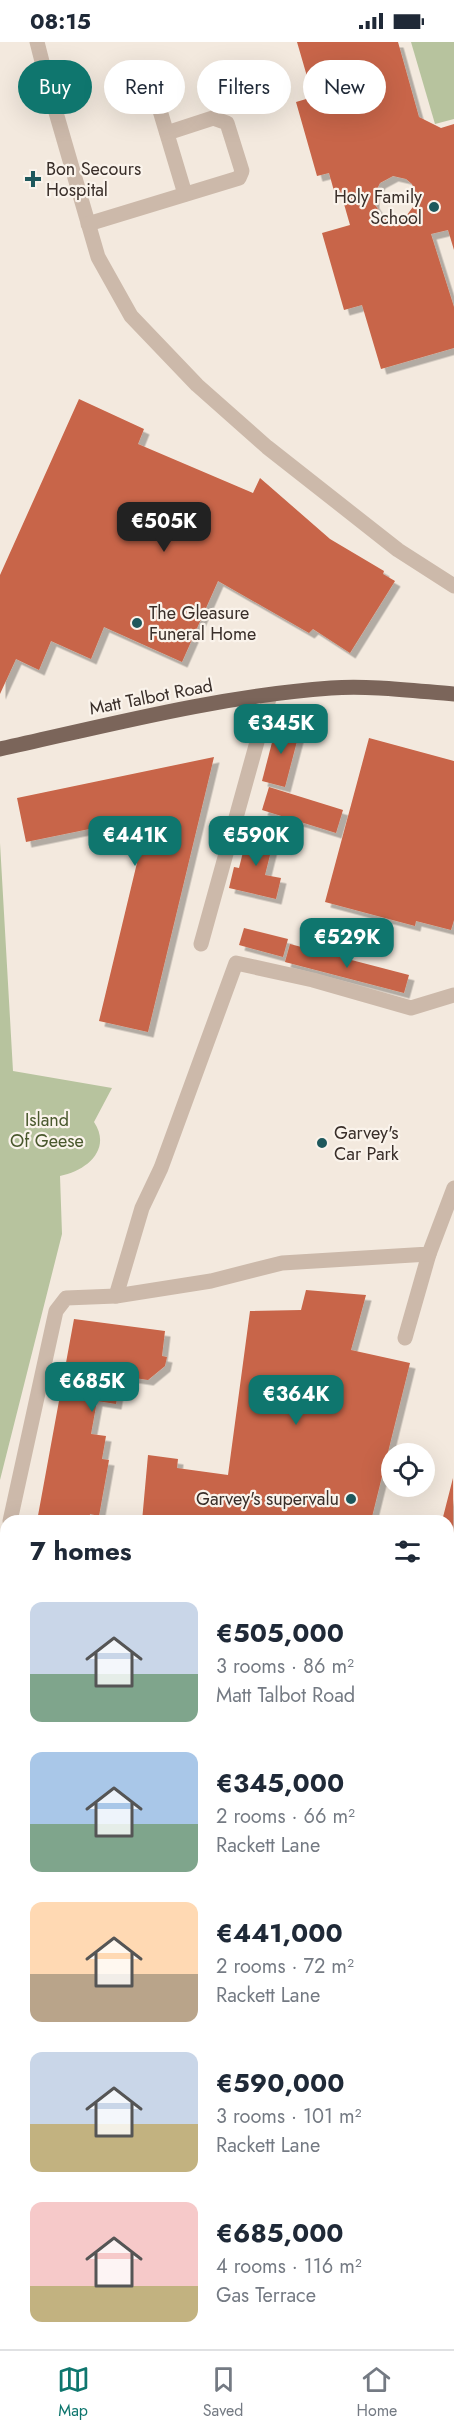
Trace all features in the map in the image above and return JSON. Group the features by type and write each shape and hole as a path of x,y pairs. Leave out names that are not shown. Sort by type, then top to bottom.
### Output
{"main road":[{"name":"Matt Talbot Road","path":"0,749 167,712 270,695 334,688 454,694"}],"street":[{"path":"37,42 98,257 131,316 197,386 267,447 398,550 454,586"},
{"path":"161,114 185,194"},
{"path":"88,224 239,178 242,171 227,123 213,118 167,133"},
{"path":"201,944 270,695"},
{"path":"116,1296 142,1208 161,1168 236,963 313,980 411,1008 454,995"},
{"path":"405,1338 429,1254 454,1188"},
{"path":"11,1515 56,1311 66,1298 116,1296 211,1281 282,1263 429,1254"}],"green space":[{"path":"411,42 454,42 454,119 435,124"},
{"name":"Island Of Geese","path":"0,843 13,1071 112,1088 94,1122 100,1141 94,1157 79,1169 60,1176 62,1234 0,1480"}],"building":[{"name":"Holy Family School","path":"297,42 398,42 419,117 441,128 454,124 454,250 448,230 431,234 454,307 454,348 381,369 362,305 344,310 322,233 350,225 340,190 334,191 329,173 317,176 296,102 303,100 303,114 386,114 386,60 303,60 303,63","holes":["393,176 406,179 412,184 416,197 415,204 407,215 394,219 381,214 374,203 374,195 380,183"]},
{"path":"79,399 144,429 138,444 253,493 260,478 330,539 384,571 383,574 395,581 350,653 313,629 309,633 218,581 182,662 104,627 91,659 51,641 39,670 16,659 0,694 0,575"},
{"path":"301,726 285,787 262,781 276,727"},
{"path":"369,738 454,761 454,920 451,930 416,921 415,926 325,902"},
{"path":"214,757 148,1032 99,1021 148,817 26,842 17,798"},
{"path":"269,787 343,810 336,833 262,810"},
{"path":"249,828 275,835 265,875 281,878 276,899 229,888 234,867 239,868"},
{"path":"244,928 288,939 283,957 239,945"},
{"path":"290,944 409,975 404,993 285,962"},
{"path":"306,1290 366,1295 351,1350 410,1363 390,1443 381,1443 381,1480 372,1515 143,1515 148,1455 178,1459 177,1468 228,1475 250,1311 301,1310"},
{"path":"74,1319 165,1331 162,1356 167,1357 165,1366 148,1380 121,1376 116,1404 97,1401 91,1434 106,1436 102,1459 109,1460 99,1515 38,1515"},
{"path":"453,1478 453,1515 444,1515"}],"place":[{"name":"Bon Secours Hospital","path":"33,179"},
{"name":"Holy Family School","path":"434,207"},
{"name":"The Gleasure Funeral Home","path":"137,623"},
{"name":"Garvey's Car Park","path":"322,1143"},
{"name":"Garvey's supervalu","path":"351,1499"}]}
